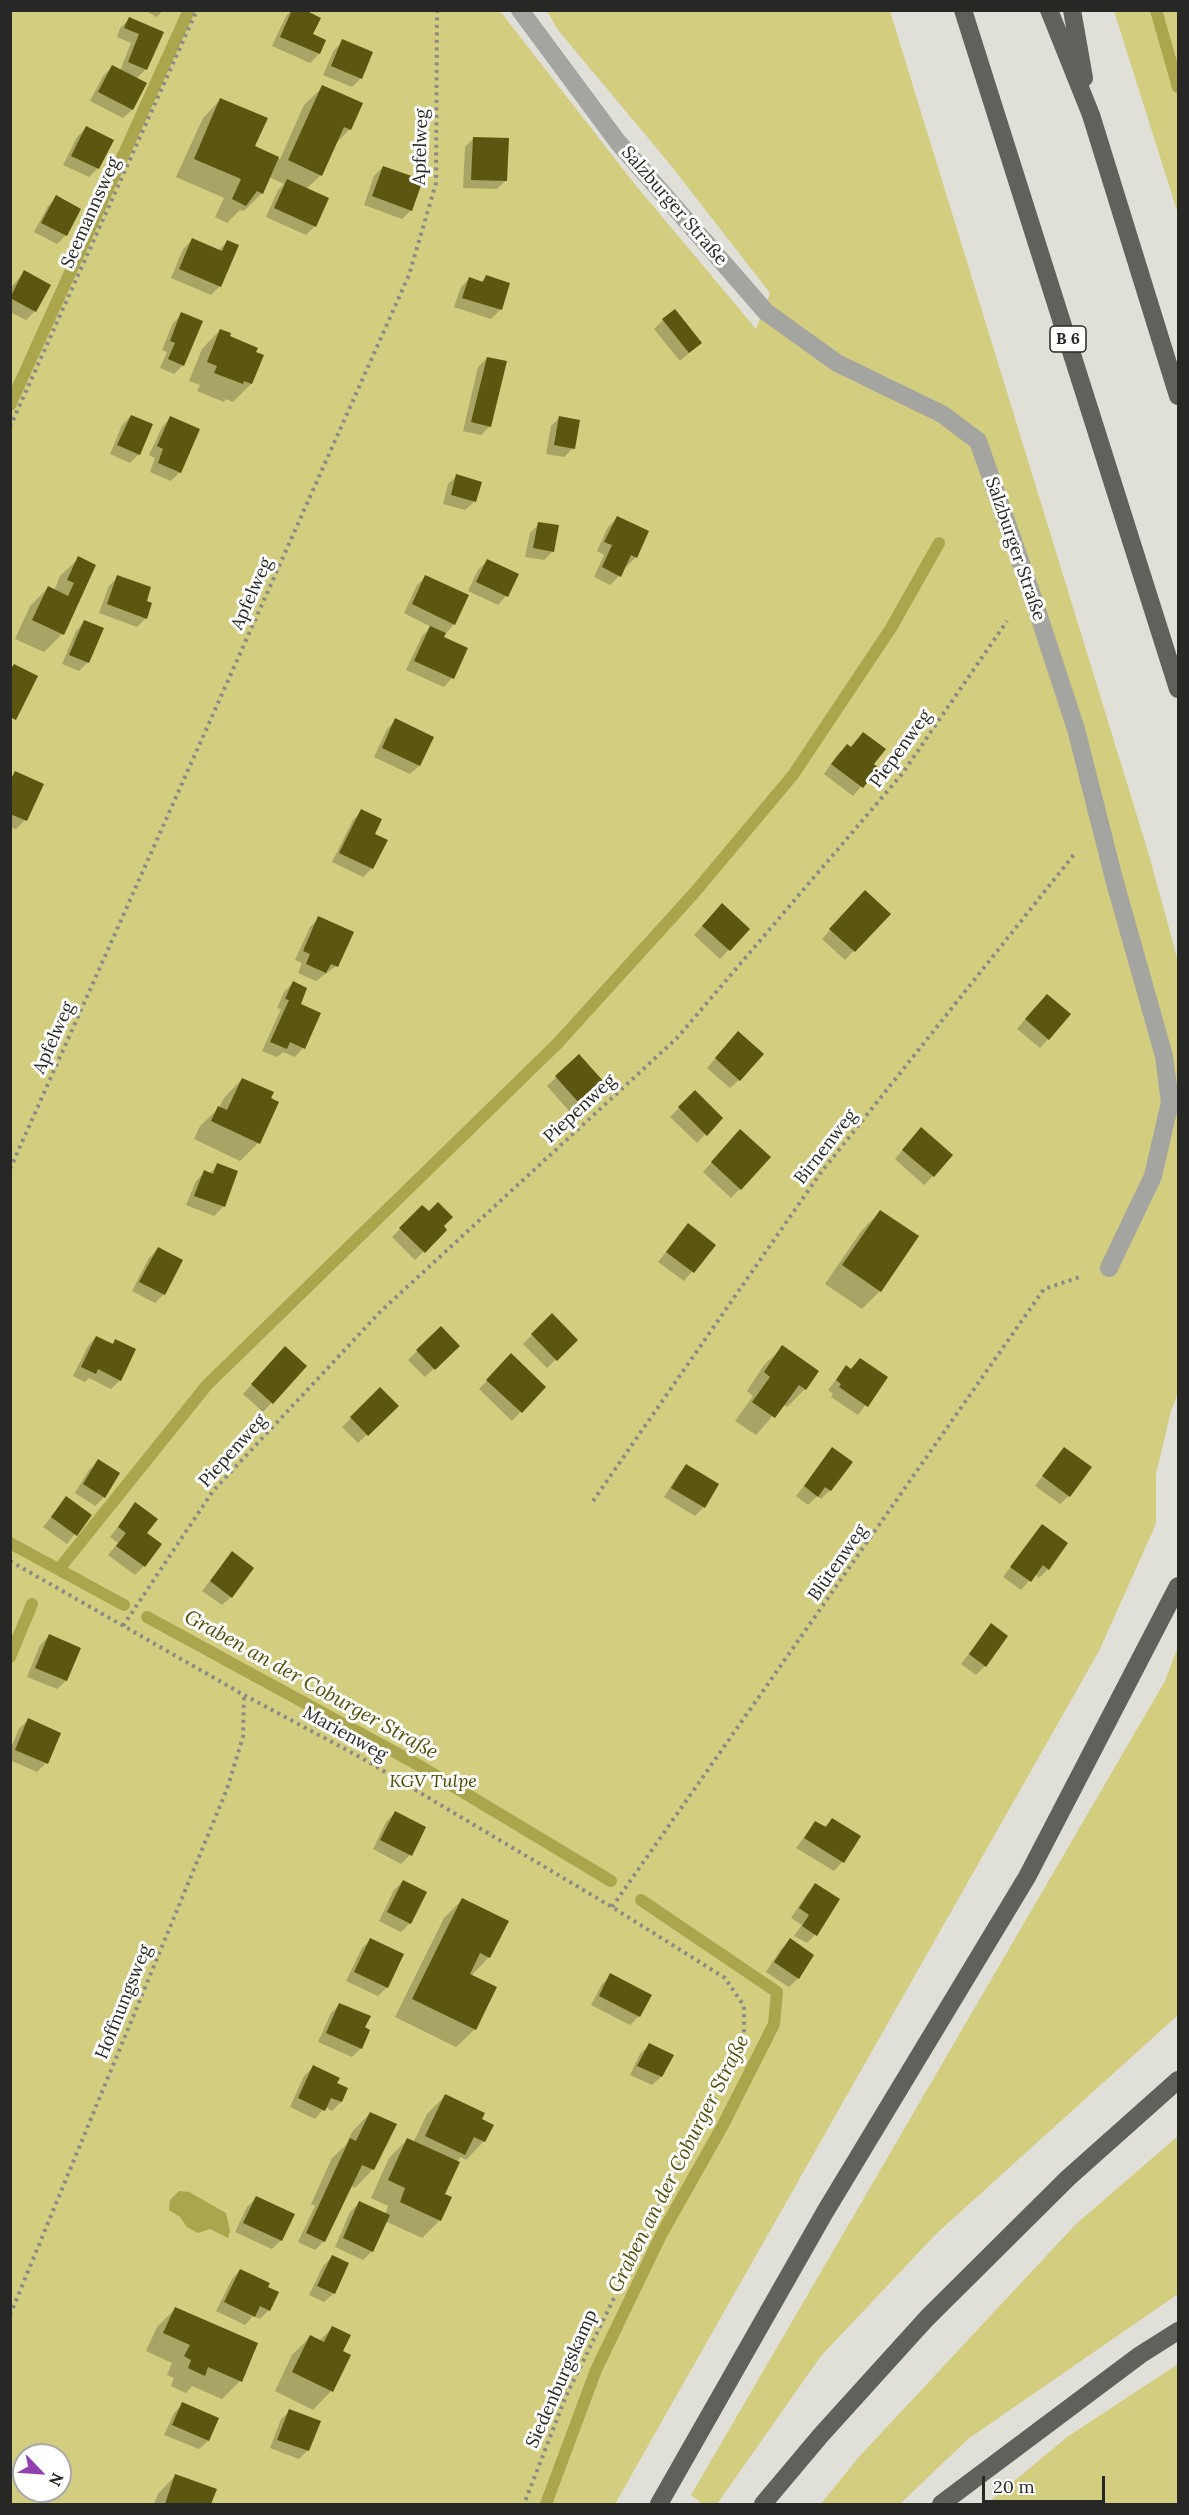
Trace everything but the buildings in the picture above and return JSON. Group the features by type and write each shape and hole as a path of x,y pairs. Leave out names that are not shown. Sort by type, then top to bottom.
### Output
{"highway":[{"name":"B 6","path":"963,10 1179,689"},
{"path":"1049,10 1091,115 1179,396"},
{"path":"1072,10 1091,115"},
{"path":"1172,669 1179,706"},
{"path":"659,2505 825,2212 1027,1877 1179,1586"},
{"path":"764,2505 821,2435 927,2318 1068,2178 1179,2080"},
{"path":"941,2505 1140,2355 1179,2331"}],"street":[{"name":"Salzburger Straße","path":"520,10 617,141 766,312 837,363 942,414 978,441 1076,729 1099,823 1164,1056 1170,1102 1153,1176 1109,1268"}],"path":[{"name":"Seemannsweg","path":"10,427 197,10"},
{"name":"Apfelweg","path":"10,1168 409,275 436,183 437,10"},
{"name":"Piepenweg","path":"123,1626 213,1491 380,1312 677,1038 902,774 1030,589"},
{"name":"Birnenweg","path":"593,1501 819,1175 1099,823"},
{"name":"Blütenweg","path":"612,1908 1044,1288 1109,1268"},
{"name":"Marienweg","path":"10,1561 244,1695 360,1756 612,1908 725,1978 744,2006"},
{"name":"Hoffnungsweg","path":"10,2315 226,1789 243,1737 244,1695"},
{"name":"Siedenburgskamp","path":"524,2505 566,2396 668,2188 744,2042 744,2006"}],"green space":[{"name":"KGV Tulpe","path":"11,11 500,11 633,182 756,329 770,293 669,163 558,30 547,11 890,11 1149,855 1178,961 1178,1393 1171,1411 1156,1474 1156,1524 1099,1651 615,2504 11,2504"},
{"path":"1114,11 1178,11 1178,214"},
{"path":"1178,1646 1178,2015 936,2234 821,2356 717,2504 703,2504 691,2495 1165,1681"},
{"path":"1178,2136 1178,2294 968,2439 900,2504 821,2504 858,2458 1076,2224"},
{"path":"1178,2364 1178,2504 987,2504 1067,2437"}],"shaded area":[{"path":"179,2191 189,2192 226,2213 230,2231 228,2238 210,2229 198,2233 187,2227 180,2217 169,2210 170,2200"}],"waterway":[{"path":"10,405 189,10"},
{"path":"1156,10 1178,87"},
{"path":"59,1569 207,1385 557,1044 695,892 793,775 891,628 939,543"},
{"name":"Graben an der Coburger Straße","path":"10,1543 124,1605"},
{"path":"10,1657 32,1604"},
{"name":"Graben an der Coburger Straße","path":"147,1617 413,1762 611,1881"},
{"name":"Graben an der Coburger Straße","path":"546,2504 596,2370 661,2235 723,2125 774,2024 777,1992 641,1900"}]}
